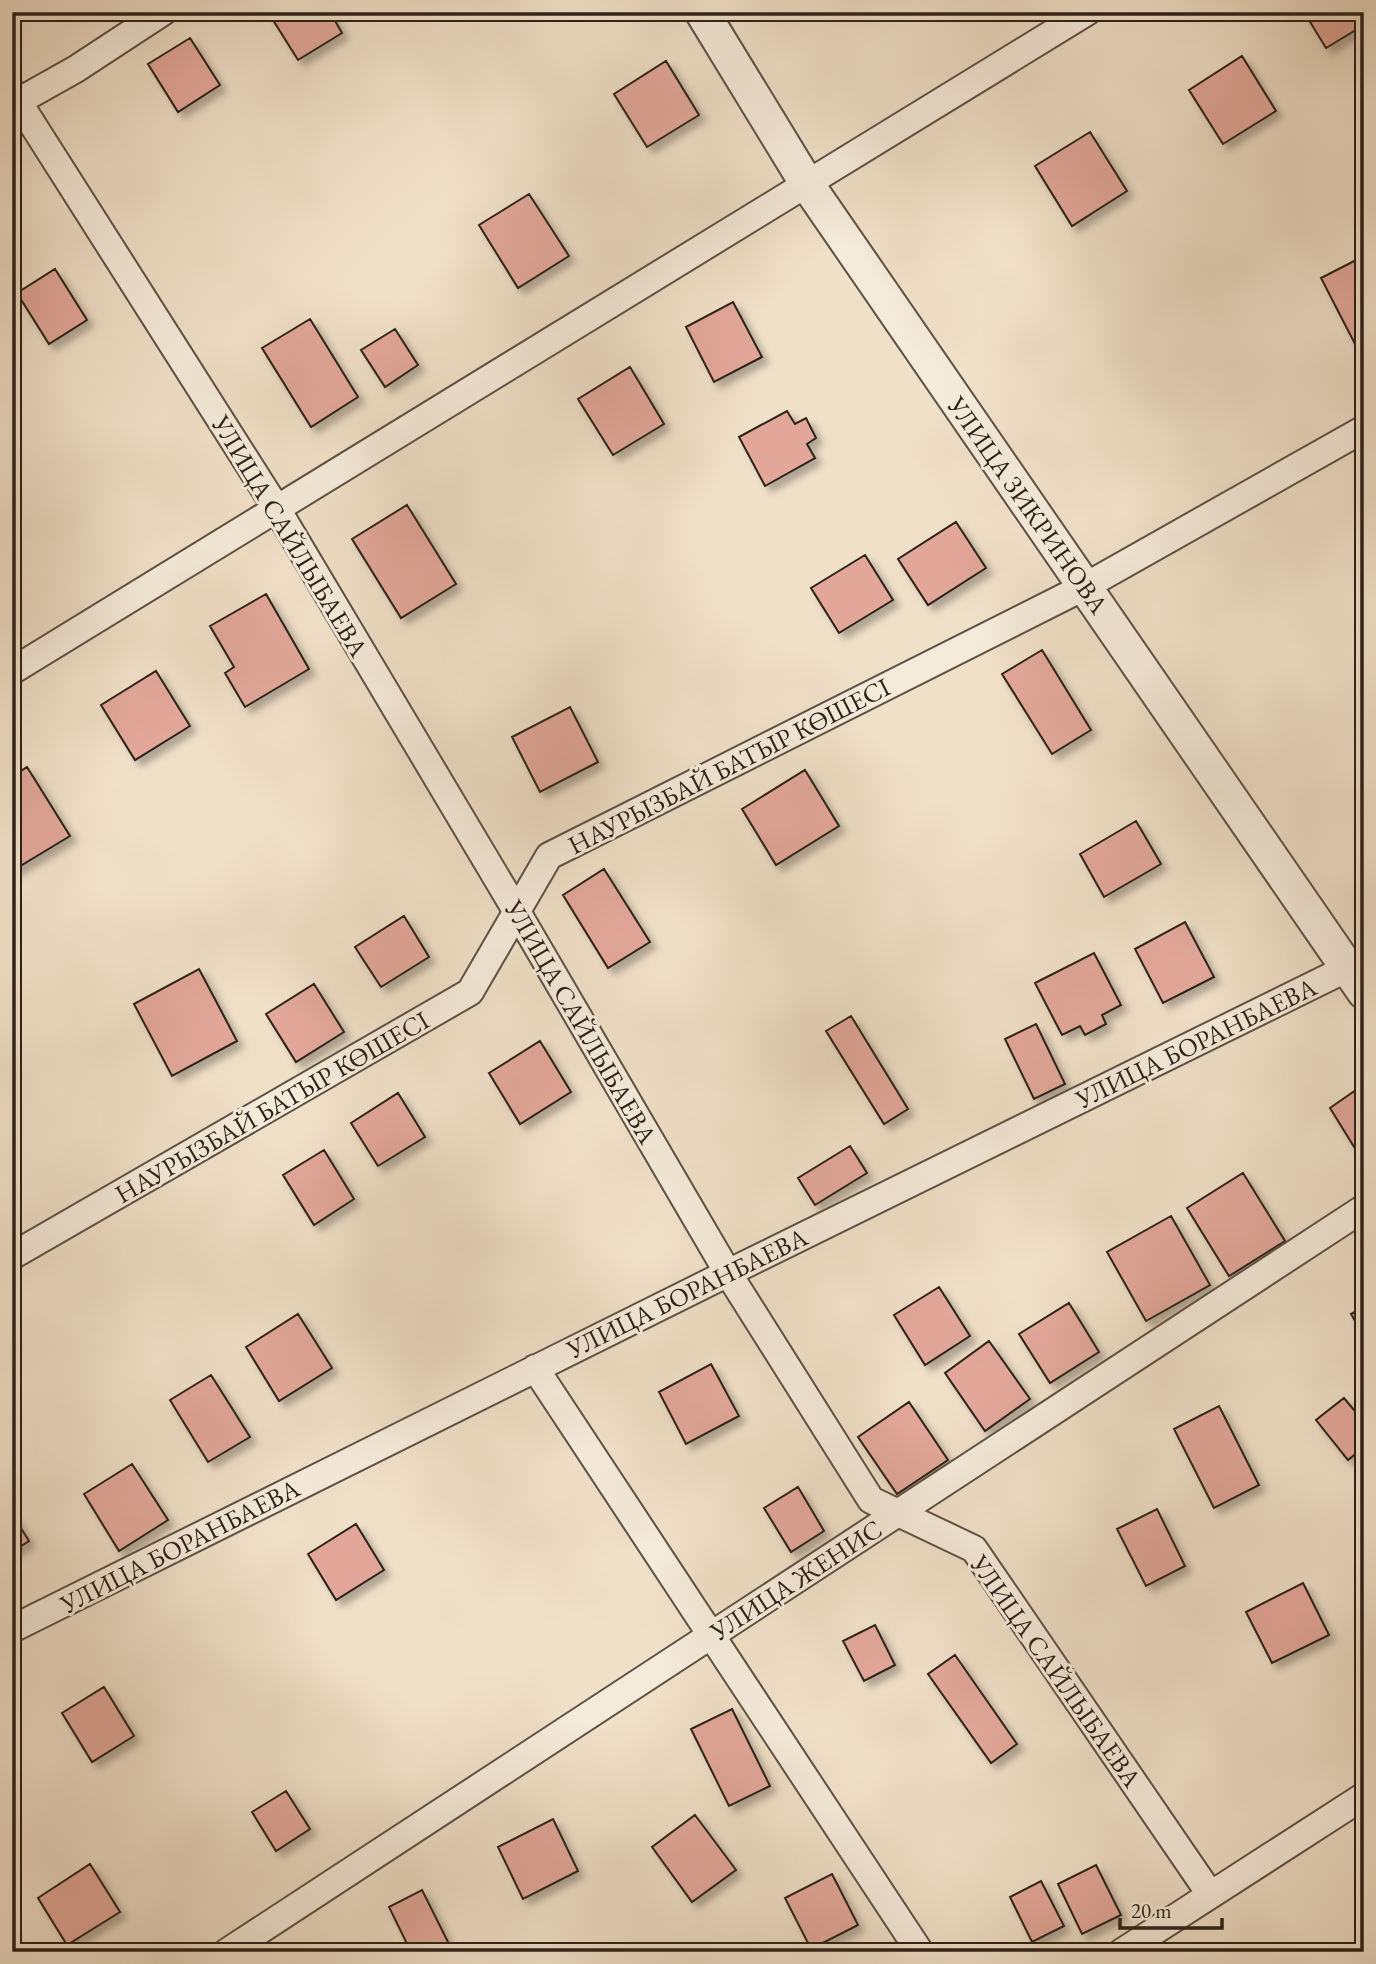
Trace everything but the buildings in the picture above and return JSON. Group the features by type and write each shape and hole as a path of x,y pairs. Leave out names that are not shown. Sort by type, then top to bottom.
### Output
{"street":[{"path":"14,100 76,69 163,12"},
{"name":"УЛИЦА ЗИКРИНОВА","path":"702,12 807,184 1084,587 1358,973"},
{"path":"12,671 1087,12"},
{"name":"УЛИЦА САЙЛЫБАЕВА","path":"14,100 276,509 517,912 728,1273 872,1500 974,1549 1210,1894"},
{"name":"НАУРЫЗБАЙ БАТЫР КӨШЕСІ","path":"12,1256 470,992 549,856 1084,587 1364,429"},
{"name":"УЛИЦА БОРАНБАЕВА","path":"12,1629 728,1273 1358,973"},
{"name":"УЛИЦА ЖЕНИС","path":"227,1952 1364,1208"},
{"path":"536,1368 920,1952"},
{"path":"1122,1952 1364,1796"}]}
